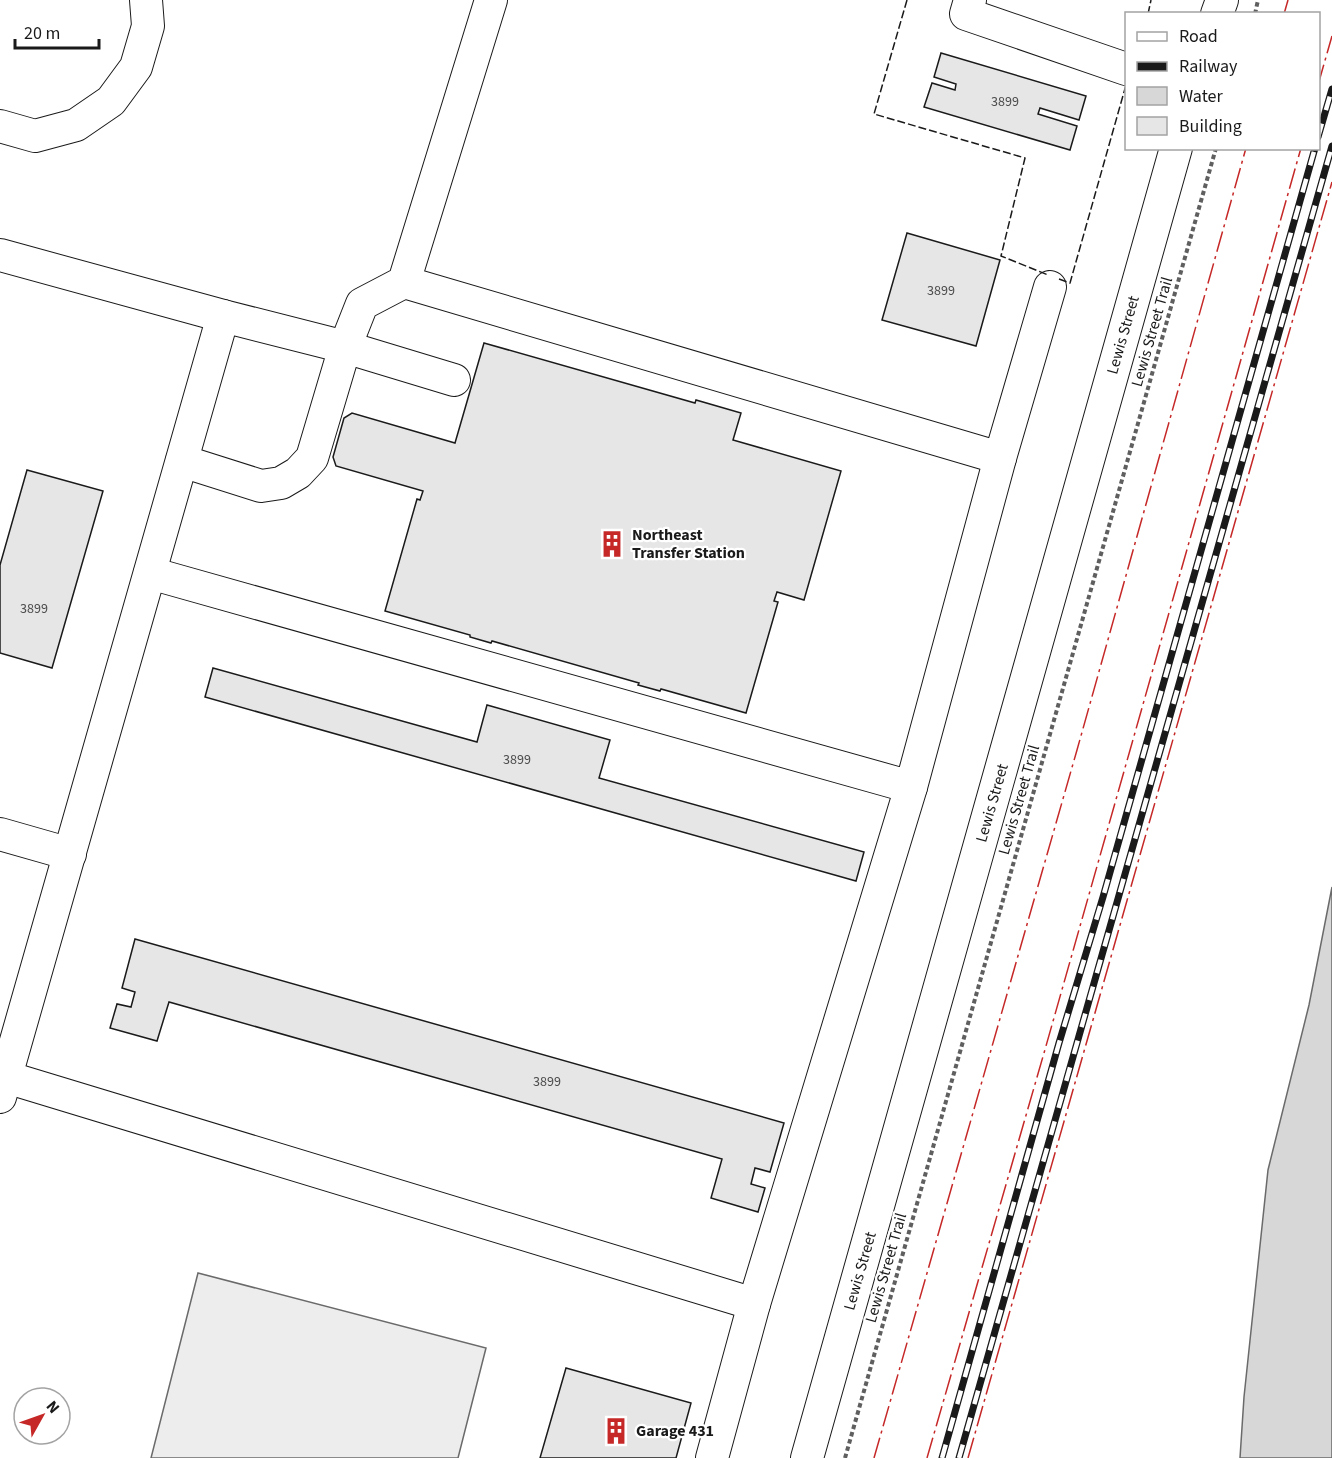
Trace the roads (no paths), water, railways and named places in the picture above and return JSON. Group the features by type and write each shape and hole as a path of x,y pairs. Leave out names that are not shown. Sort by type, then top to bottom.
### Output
{"street":[{"path":"1,130 35,136 76,125 111,102 136,67 148,26 146,0"},
{"path":"404,282 491,0"},
{"path":"970,0 966,14 1125,69"},
{"name":"Lewis Street","path":"807,1458 1175,150"},
{"path":"0,255 345,347 454,380"},
{"path":"182,461 261,486 281,483 298,473 312,458 345,347 362,304 404,282 1000,458"},
{"path":"712,1458 754,1304 911,787 1000,458 1050,287"},
{"path":"223,316 3,1087 754,1304"},
{"path":"150,573 911,787"},
{"path":"0,834 70,854"}],"water":[{"path":"1332,887 1332,1458 1240,1458 1244,1397 1268,1170 1309,1005"}],"railway":[{"path":"1320,130 1332,89"},
{"path":"959,1458 1332,146"},
{"path":"942,1458 1314,150"}],"place":[{"name":"Northeast Transfer Station","path":"612,544"},
{"name":"Garage 431","path":"616,1431"}]}
